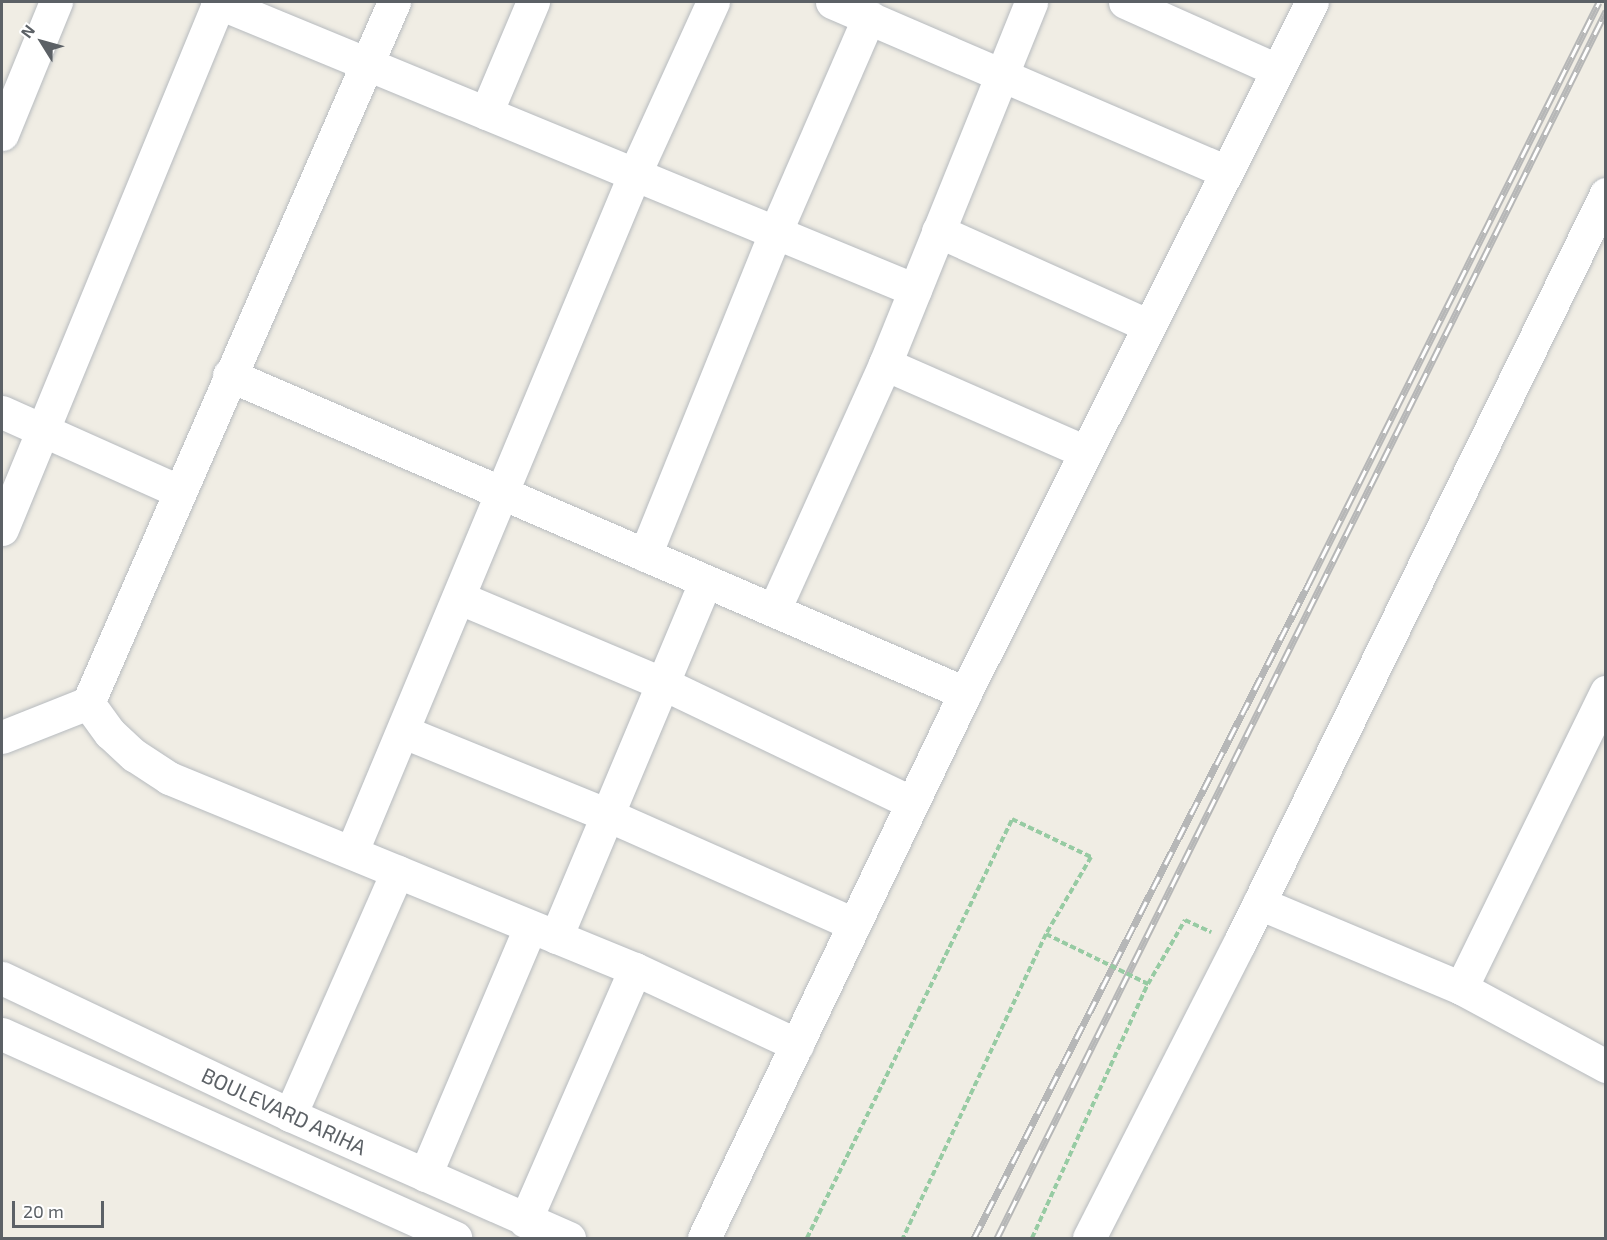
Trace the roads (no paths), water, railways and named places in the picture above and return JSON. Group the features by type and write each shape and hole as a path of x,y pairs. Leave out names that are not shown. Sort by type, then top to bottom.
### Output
{"street":[{"path":"2,134 56,2"},
{"path":"2,529 45,431 219,2 367,66 635,173 775,234 915,290"},
{"path":"2,737 88,703 393,2"},
{"path":"486,113 533,2"},
{"path":"352,851 460,598 635,173 712,2"},
{"path":"832,2 1002,72 1226,171"},
{"path":"774,610 885,364 1031,2"},
{"path":"1125,2 1277,70"},
{"path":"704,1239 965,693 1312,2"},
{"path":"645,555 775,234 868,17"},
{"path":"1089,1239 1259,903 1605,194"},
{"path":"938,231 1149,326"},
{"path":"885,364 1085,452"},
{"path":"230,375 965,693"},
{"path":"2,412 179,491"},
{"path":"425,1176 543,933 610,816 706,581"},
{"path":"460,598 664,684 912,803"},
{"path":"1461,988 1605,692"},
{"path":"88,703 111,733 134,755 169,778 352,851 543,933 635,969 796,1045"},
{"path":"404,732 610,816 854,924"},
{"path":"290,1115 397,872"},
{"path":"1259,903 1461,988 1605,1066"},
{"path":"525,1221 635,969"},
{"name":"BOULEVARD ARIHA","path":"2,978 290,1115 569,1239"},
{"path":"2,1034 455,1239"}],"railway":[{"path":"974,1238 1309,583 1599,2"},
{"path":"997,1238 1606,11"}]}
